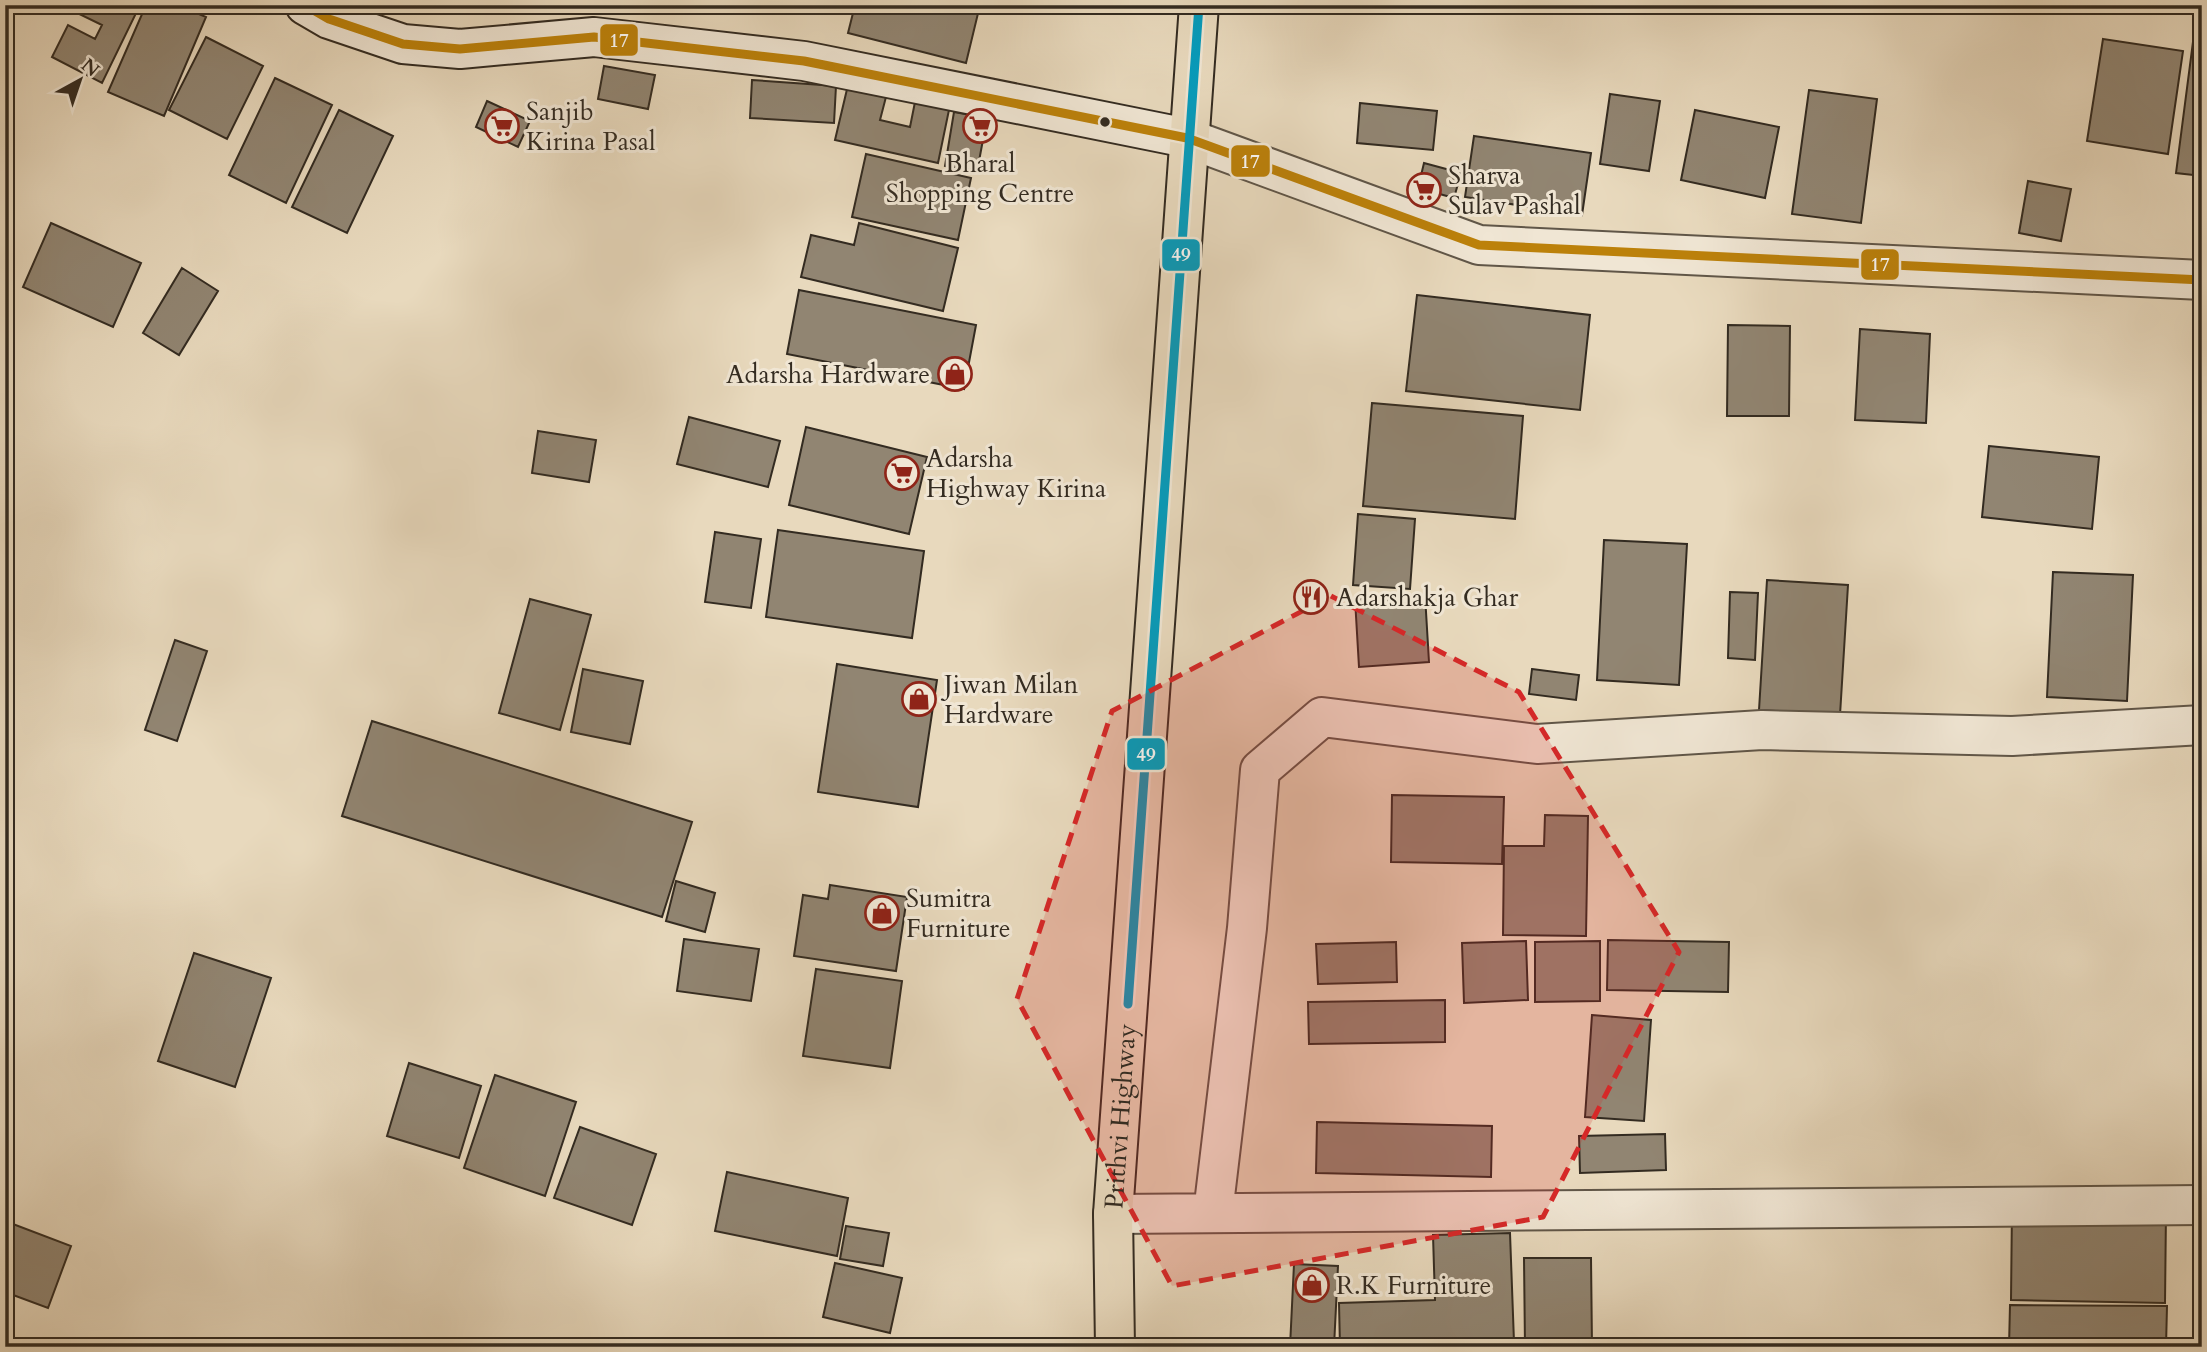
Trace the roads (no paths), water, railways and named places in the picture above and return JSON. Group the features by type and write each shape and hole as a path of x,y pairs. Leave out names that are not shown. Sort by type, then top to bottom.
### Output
{"highway":[{"name":"Prithvi Highway","path":"1115,1347 1113,1214 1187,138 1199,5"}],"street":[{"path":"305,5 329,19 403,44 460,49 594,37 804,61 1187,138 1479,245 2202,280"},
{"path":"1213,1213 1247,928 1260,769 1322,717 1537,744 1762,730 2012,736 2202,725"},
{"path":"1113,1214 2202,1205"}],"place":[{"name":"Sanjib Kirina Pasal","path":"502,126"},
{"name":"Bharal Shopping Centre","path":"980,126"},
{"name":"Sharva Sulav Pashal","path":"1424,190"},
{"name":"Adarsha Hardware","path":"955,374"},
{"name":"Adarsha Highway Kirina","path":"902,473"},
{"name":"Adarshakja Ghar","path":"1311,597"},
{"name":"Jiwan Milan Hardware","path":"919,699"},
{"name":"Sumitra Furniture","path":"882,913"},
{"name":"R.K Furniture","path":"1312,1285"}]}
